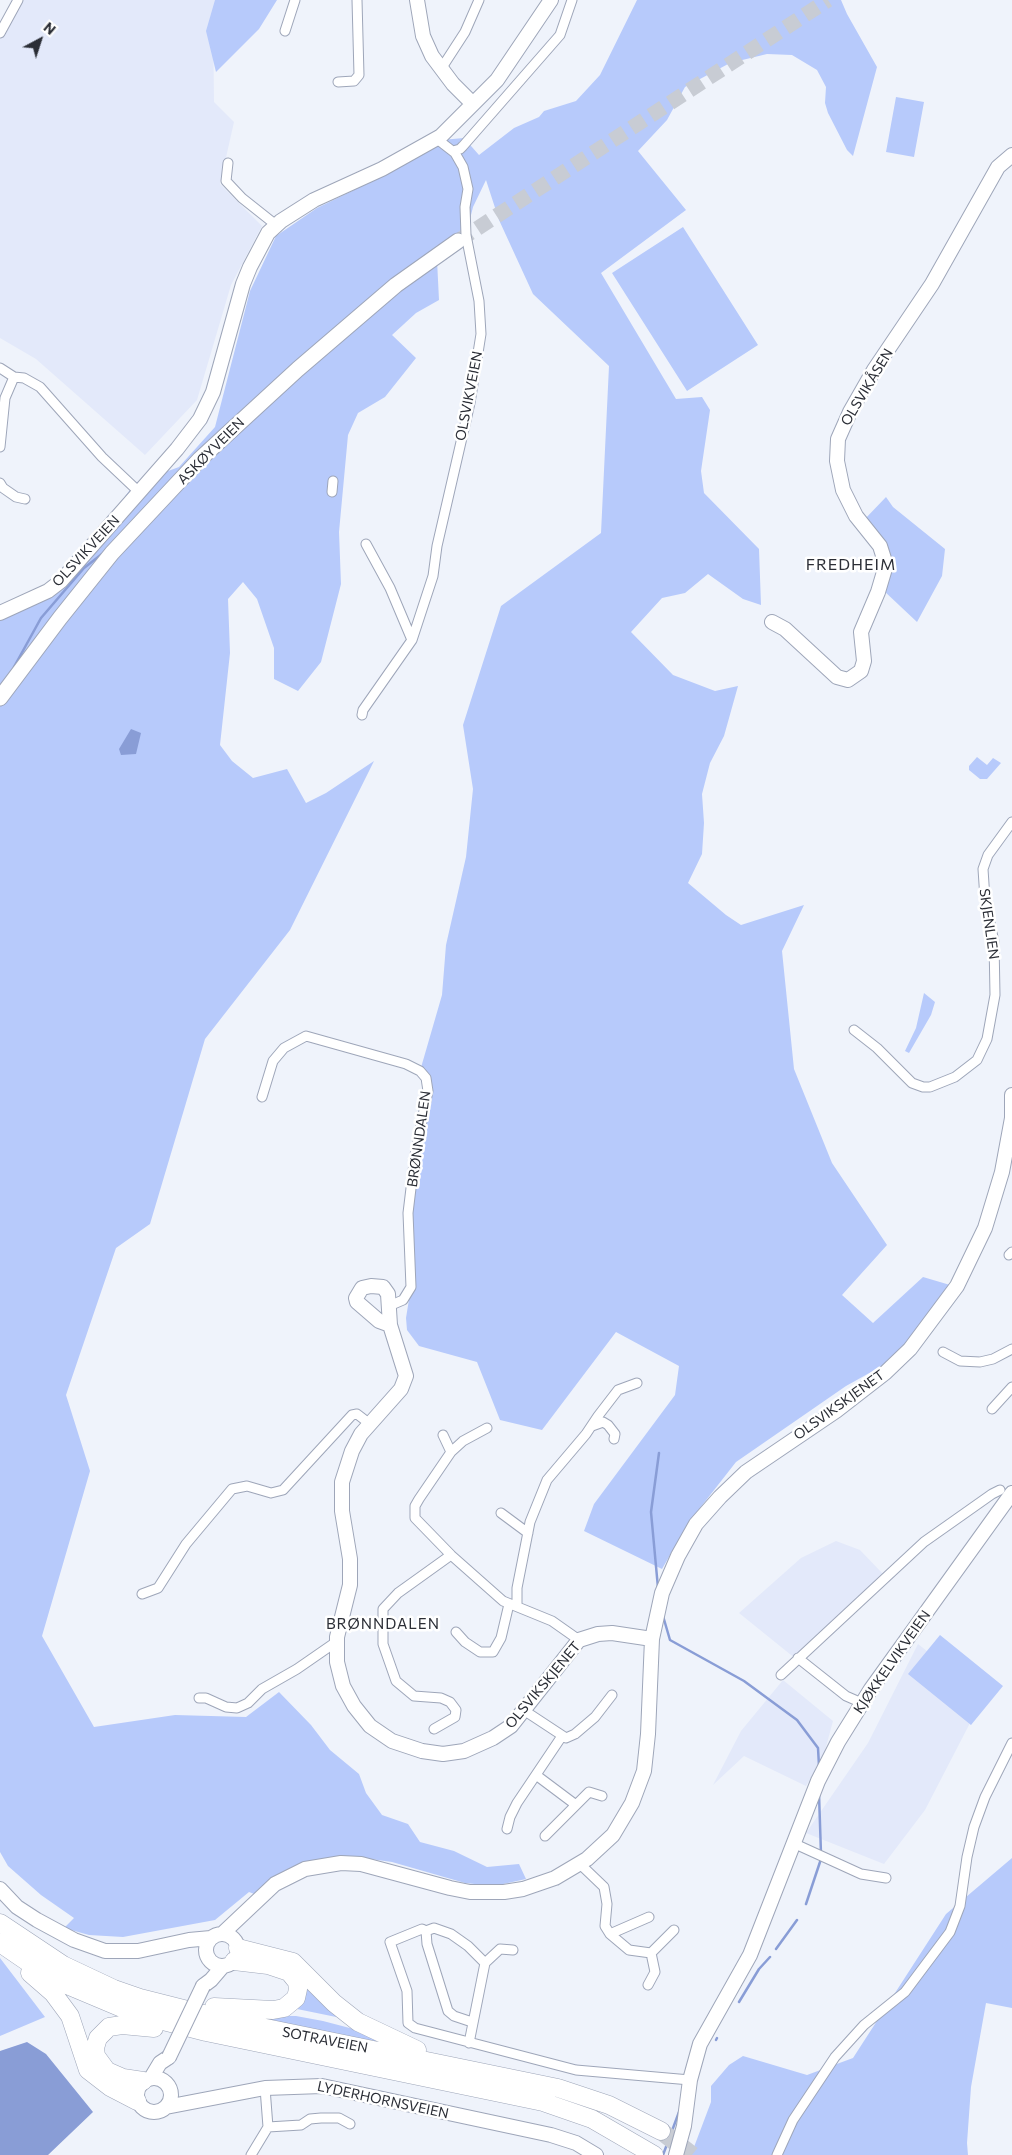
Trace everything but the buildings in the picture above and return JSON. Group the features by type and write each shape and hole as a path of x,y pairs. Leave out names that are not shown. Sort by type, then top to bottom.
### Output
{"highway":[{"name":"SOTRAVEIEN","path":"0,1922 32,1946 71,1969 114,1989 168,2007 478,2071 585,2096 633,2115 662,2131"},
{"name":"SOTRAVEIEN","path":"0,1943 35,1967 67,1985 136,2014 206,2032 542,2102 599,2123 654,2155"},
{"path":"71,1969 84,1969 113,1982 174,2001 227,2009 273,2010 284,2008 294,2001 298,1989 297,1982 289,1972 227,1947"},
{"path":"227,1947 293,1962 334,2003 363,2025 412,2048 465,2062 478,2071"},
{"path":"0,1950 61,2002 70,2016 88,2070 96,2078 137,2101"},
{"path":"147,2079 123,2078 100,2066 95,2048 98,2038 109,2027 134,2025 181,2032 292,2054 302,2051"}],"main road":[{"path":"417,0 423,36 440,69 473,104 497,80 551,0"},
{"name":"OLSVIKVEIEN","path":"0,613 48,592 61,582 177,450 200,418 213,392 231,322 250,267 268,233 276,225 314,200 389,166 437,139 473,104"},
{"name":"OLSVIKÅSEN","path":"772,622 785,628 837,677 848,680 861,671 864,661 861,632 878,592 886,565 880,546 856,516 843,490 837,461 837,441 850,412 874,370 932,284 983,191 998,167 1012,155"},
{"name":"ASKØYVEIEN","path":"0,698 112,553 200,459 298,369 396,285 458,241"},
{"name":"OLSVIKSKJENET","path":"203,1986 211,1980 244,1913 275,1884 305,1869 361,1864 450,1888 490,1893 504,1892 539,1884 580,1864 613,1835 623,1819 644,1772 648,1734 652,1639 656,1615 669,1576 696,1524 746,1472 836,1412 885,1373 910,1349 956,1286 985,1228 1002,1172 1012,1118 1012,1095"},
{"name":"OLSVIKSKJENET","path":"390,1325 373,1317 362,1308 356,1298 362,1288 370,1286 383,1287 388,1294 390,1325 404,1366 404,1383 392,1400 361,1434 352,1451 342,1482 342,1512 350,1559 350,1585 336,1642 338,1662 347,1695 370,1726 392,1741 422,1751 443,1754 464,1751 503,1732 525,1711 578,1640 598,1634 612,1633 652,1639"},
{"name":"KJØKKELVIKVEIEN","path":"676,2155 684,2126 690,2080 700,2044 750,1955 818,1781 862,1703 1006,1492"},
{"path":"0,1889 17,1907 37,1920 87,1946 124,1952 168,1946 189,1940 227,1947"},
{"path":"169,2057 160,2063 137,2090 137,2101 141,2107 149,2111 157,2112 166,2107 170,2098 168,2086 169,2057 203,1986 203,1975 208,1956 208,1943 227,1947"},
{"path":"168,1946 189,1948 208,1956 218,1965 227,1947"},
{"path":"147,2079 159,2078 168,2086"},
{"name":"LYDERHORNSVEIEN","path":"168,2086 204,2098"},
{"name":"LYDERHORNSVEIEN","path":"166,2107 204,2098 264,2088 322,2086 560,2138 583,2146 596,2155"},
{"name":"LYDERHORNSVEIEN","path":"560,2138 586,2155"}],"street":[{"path":"0,33 18,0"},
{"path":"285,30 295,0"},
{"path":"338,82 354,81 360,75 357,0"},
{"path":"440,69 465,32 479,0"},
{"path":"453,151 463,146 560,35 572,0"},
{"name":"OLSVIKVEIEN","path":"362,715 363,710 412,640 433,576 437,546 470,403 481,334 479,301 466,235 465,207 468,189 463,167 453,151 437,139"},
{"path":"228,163 226,181 242,198 276,225"},
{"path":"0,368 14,377 24,378 40,387 102,458 139,492"},
{"path":"0,447 4,398 14,377"},
{"path":"332,492 333,481"},
{"path":"0,482 3,488 16,497 25,498"},
{"path":"366,544 390,588 412,640"},
{"name":"SKJENLIEN","path":"854,1030 877,1048 908,1079 923,1087 930,1087 955,1077 977,1060 987,1039 995,995 994,942 985,899 983,869 991,850 1012,822"},
{"name":"BRØNNDALEN","path":"262,1096 272,1061 284,1048 306,1036 406,1064 420,1071 426,1078 428,1091 415,1155 408,1213 411,1287 403,1300 389,1306"},
{"path":"943,1352 960,1360 980,1362 993,1359 1012,1349"},
{"path":"456,1632 465,1642 480,1652 486,1654 493,1652 501,1638 513,1605 528,1533 547,1480 592,1426 618,1390 637,1383"},
{"path":"992,1409 1012,1387"},
{"path":"142,1594 145,1591 150,1592 158,1588 194,1533 232,1489 247,1486 271,1493 283,1490 352,1415 357,1414 370,1424"},
{"path":"592,1426 603,1422 615,1434 614,1439"},
{"path":"487,1428 463,1440 451,1452 419,1499 415,1513 418,1522 451,1555 513,1605 552,1621 578,1640"},
{"path":"443,1435 451,1452"},
{"path":"781,1675 924,1542 992,1494 1006,1492"},
{"path":"500,1513 528,1533"},
{"path":"434,1729 455,1717 456,1710 450,1702 441,1698 414,1696 396,1680 383,1644 383,1609 398,1593 451,1555"},
{"path":"199,1698 206,1698 226,1707 237,1708 248,1703 262,1689 297,1669 336,1642"},
{"path":"798,1658 846,1696 862,1703"},
{"path":"525,1711 562,1736 570,1737 580,1731 595,1717 612,1695"},
{"path":"508,1829 510,1816 562,1736"},
{"path":"777,2155 793,2120 834,2057 864,2025 905,1992 950,1932 958,1913 966,1857 974,1826 985,1798 1012,1743"},
{"path":"536,1775 576,1805"},
{"path":"545,1836 590,1792 602,1796"},
{"path":"793,1843 860,1874 886,1878"},
{"path":"580,1864 604,1887 607,1904 605,1926 610,1934 629,1950 651,1953"},
{"path":"610,1934 648,1917"},
{"path":"485,1963 468,1946 450,1934 434,1928 426,1931 422,1929 390,1942 408,1991 408,2023 425,2032 576,2070 690,2080"},
{"path":"651,1953 674,1930"},
{"path":"426,1931 427,1944 446,2006 454,2016 472,2022"},
{"path":"469,2043 485,1963 500,1949 513,1950"},
{"path":"648,1985 655,1972 651,1953"},
{"path":"251,2155 268,2127 264,2088"},
{"path":"268,2127 301,2125 310,2120 321,2118 339,2118 350,2124"}],"shaded area":[{"path":"23,0 219,0 213,14 214,102 234,122 220,184 262,226 231,285 197,400 145,455 36,359 0,338 0,39"},
{"path":"215,0 277,0 259,29 216,72 206,31"},
{"path":"637,0 841,0 877,67 853,156 847,150 828,113 825,103 826,87 817,70 792,55 767,54 730,63 685,87 667,120 638,151 686,210 601,273 676,399 702,397 710,410 701,471 704,493 759,549 761,605 743,599 708,574 685,593 662,598 631,632 673,675 715,691 738,686 724,736 710,763 702,794 704,823 702,854 688,883 741,925 804,905 782,951 794,1069 832,1163 887,1245 842,1295 873,1323 923,1277 950,1285 910,1342 891,1361 846,1386 736,1462 689,1522 662,1569 584,1531 594,1504 675,1395 679,1366 616,1332 542,1430 500,1420 477,1362 419,1346 407,1330 406,1318 411,1287 408,1213 428,1091 420,1071 442,995 446,945 466,857 473,789 463,725 501,606 601,533 609,366 533,294 499,220 486,180 473,207 466,235 437,260 439,300 416,313 392,335 416,358 385,397 358,413 348,435 339,532 341,584 321,662 298,691 274,679 274,648 257,599 243,582 228,599 230,653 220,745 232,761 253,778 287,769 306,803 326,793 374,761 290,930 205,1039 150,1224 116,1248 66,1395 90,1471 42,1636 94,1727 175,1715 246,1717 279,1692 311,1725 330,1750 359,1774 366,1793 382,1815 408,1824 420,1842 454,1851 487,1867 519,1864 526,1879 494,1886 465,1883 392,1862 356,1857 323,1859 300,1866 257,1895 249,1892 215,1920 123,1937 89,1935 64,1928 74,1918 41,1895 8,1866 0,1852 0,612 54,592 135,483 179,467 215,427 250,291 276,236 317,208 379,178 441,140 464,138 479,155 514,128 539,117 544,111 576,101 600,75"},
{"path":"896,97 924,102 914,157 886,152"},
{"path":"683,227 758,345 687,391 612,273"},
{"path":"886,497 893,507 945,549 942,576 917,622 883,590 888,574 863,521"},
{"path":"131,729 141,733 136,754 121,755 119,749"},
{"path":"977,757 987,765 993,758 1001,763 987,779 980,779 969,770 969,766"},
{"path":"924,993 935,1002 931,1015 909,1053 905,1051 916,1028"},
{"path":"836,1541 860,1550 884,1575 796,1659 739,1613 801,1558"},
{"path":"940,1635 1003,1686 971,1725 908,1674"},
{"path":"918,1644 984,1696 925,1810 884,1864 806,1833 868,1743"},
{"path":"783,1680 833,1721 823,1758 806,1786 744,1756 713,1785 741,1731"},
{"path":"1012,1858 1012,2008 986,2003 971,2087 967,2143 968,2155 691,2155 711,2102 711,2086 729,2065 743,2056 807,2075 853,2058 946,1914"},
{"path":"0,1958 45,2017 0,2036"},
{"path":"300,1972 346,2019 297,2009 304,2001 306,1992"},
{"path":"270,2016 296,2016 323,2021 365,2032 406,2049 251,2019"},
{"path":"27,2042 46,2054 93,2112 48,2155 0,2155 0,2051"}],"waterway":[{"path":"14,667 41,618 84,568 102,554"},
{"path":"658,1588 651,1512 659,1453"},
{"path":"663,1616 670,1640 744,1681 797,1720 818,1748 819,1766"},
{"path":"819,1794 821,1854"},
{"path":"806,1904 821,1859"},
{"path":"776,1949 797,1920"},
{"path":"739,2002 759,1969 770,1957"},
{"path":"663,2155 679,2112"}],"tunnel":[{"path":"458,241 828,0"},
{"path":"661,2131 692,2155"}],"district":[{"name":"FREDHEIM","path":"851,565"},
{"name":"BRØNNDALEN","path":"383,1624"}]}
